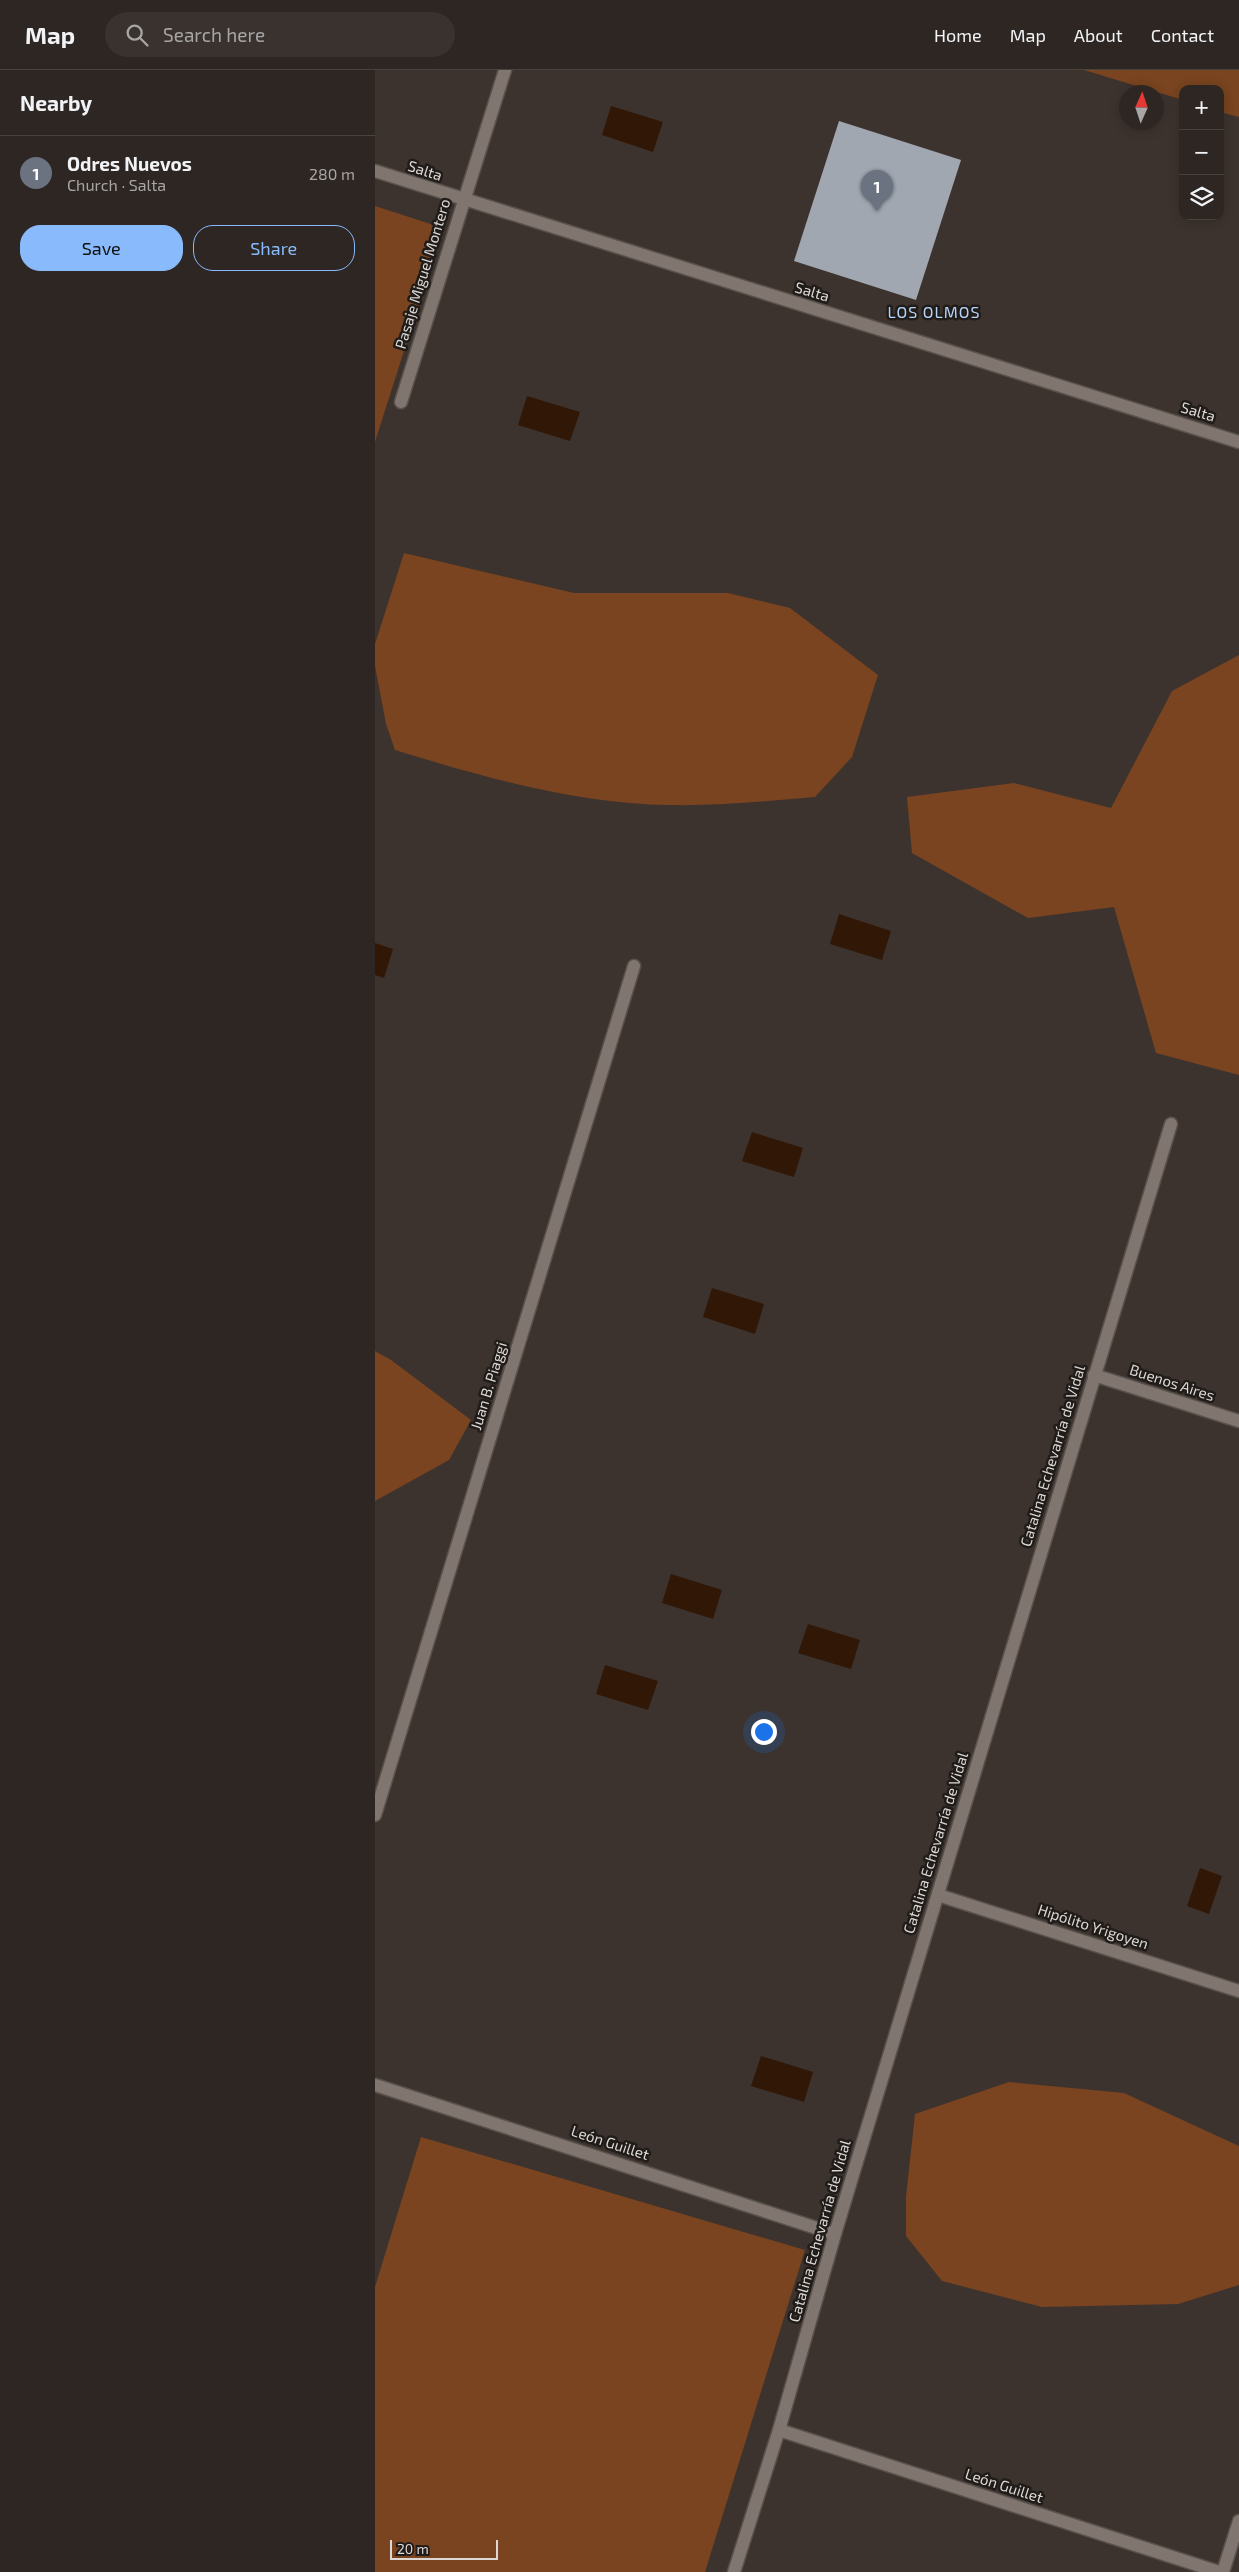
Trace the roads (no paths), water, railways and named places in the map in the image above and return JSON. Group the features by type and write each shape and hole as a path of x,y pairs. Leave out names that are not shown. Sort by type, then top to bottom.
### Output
{"street":[{"name":"Pasaje Miguel Montero","path":"401,402 505,70"},
{"name":"Salta","path":"375,172 1239,442"},
{"name":"Juan B. Piaggi","path":"375,1815 634,966"},
{"name":"Catalina Echevarría de Vidal","path":"734,2572 779,2430 835,2234 1171,1124"},
{"name":"Buenos Aires","path":"1094,1375 1239,1421"},
{"name":"Hipólito Yrigoyen","path":"938,1895 1239,1991"},
{"name":"León Guillet","path":"375,2085 835,2234"},
{"name":"León Guillet","path":"779,2430 1219,2572"},
{"path":"1223,2572 1239,2521"}],"place":[{"name":"Odres Nuevos","path":"877,211"}],"district":[{"name":"LOS OLMOS","path":"934,312"}]}
